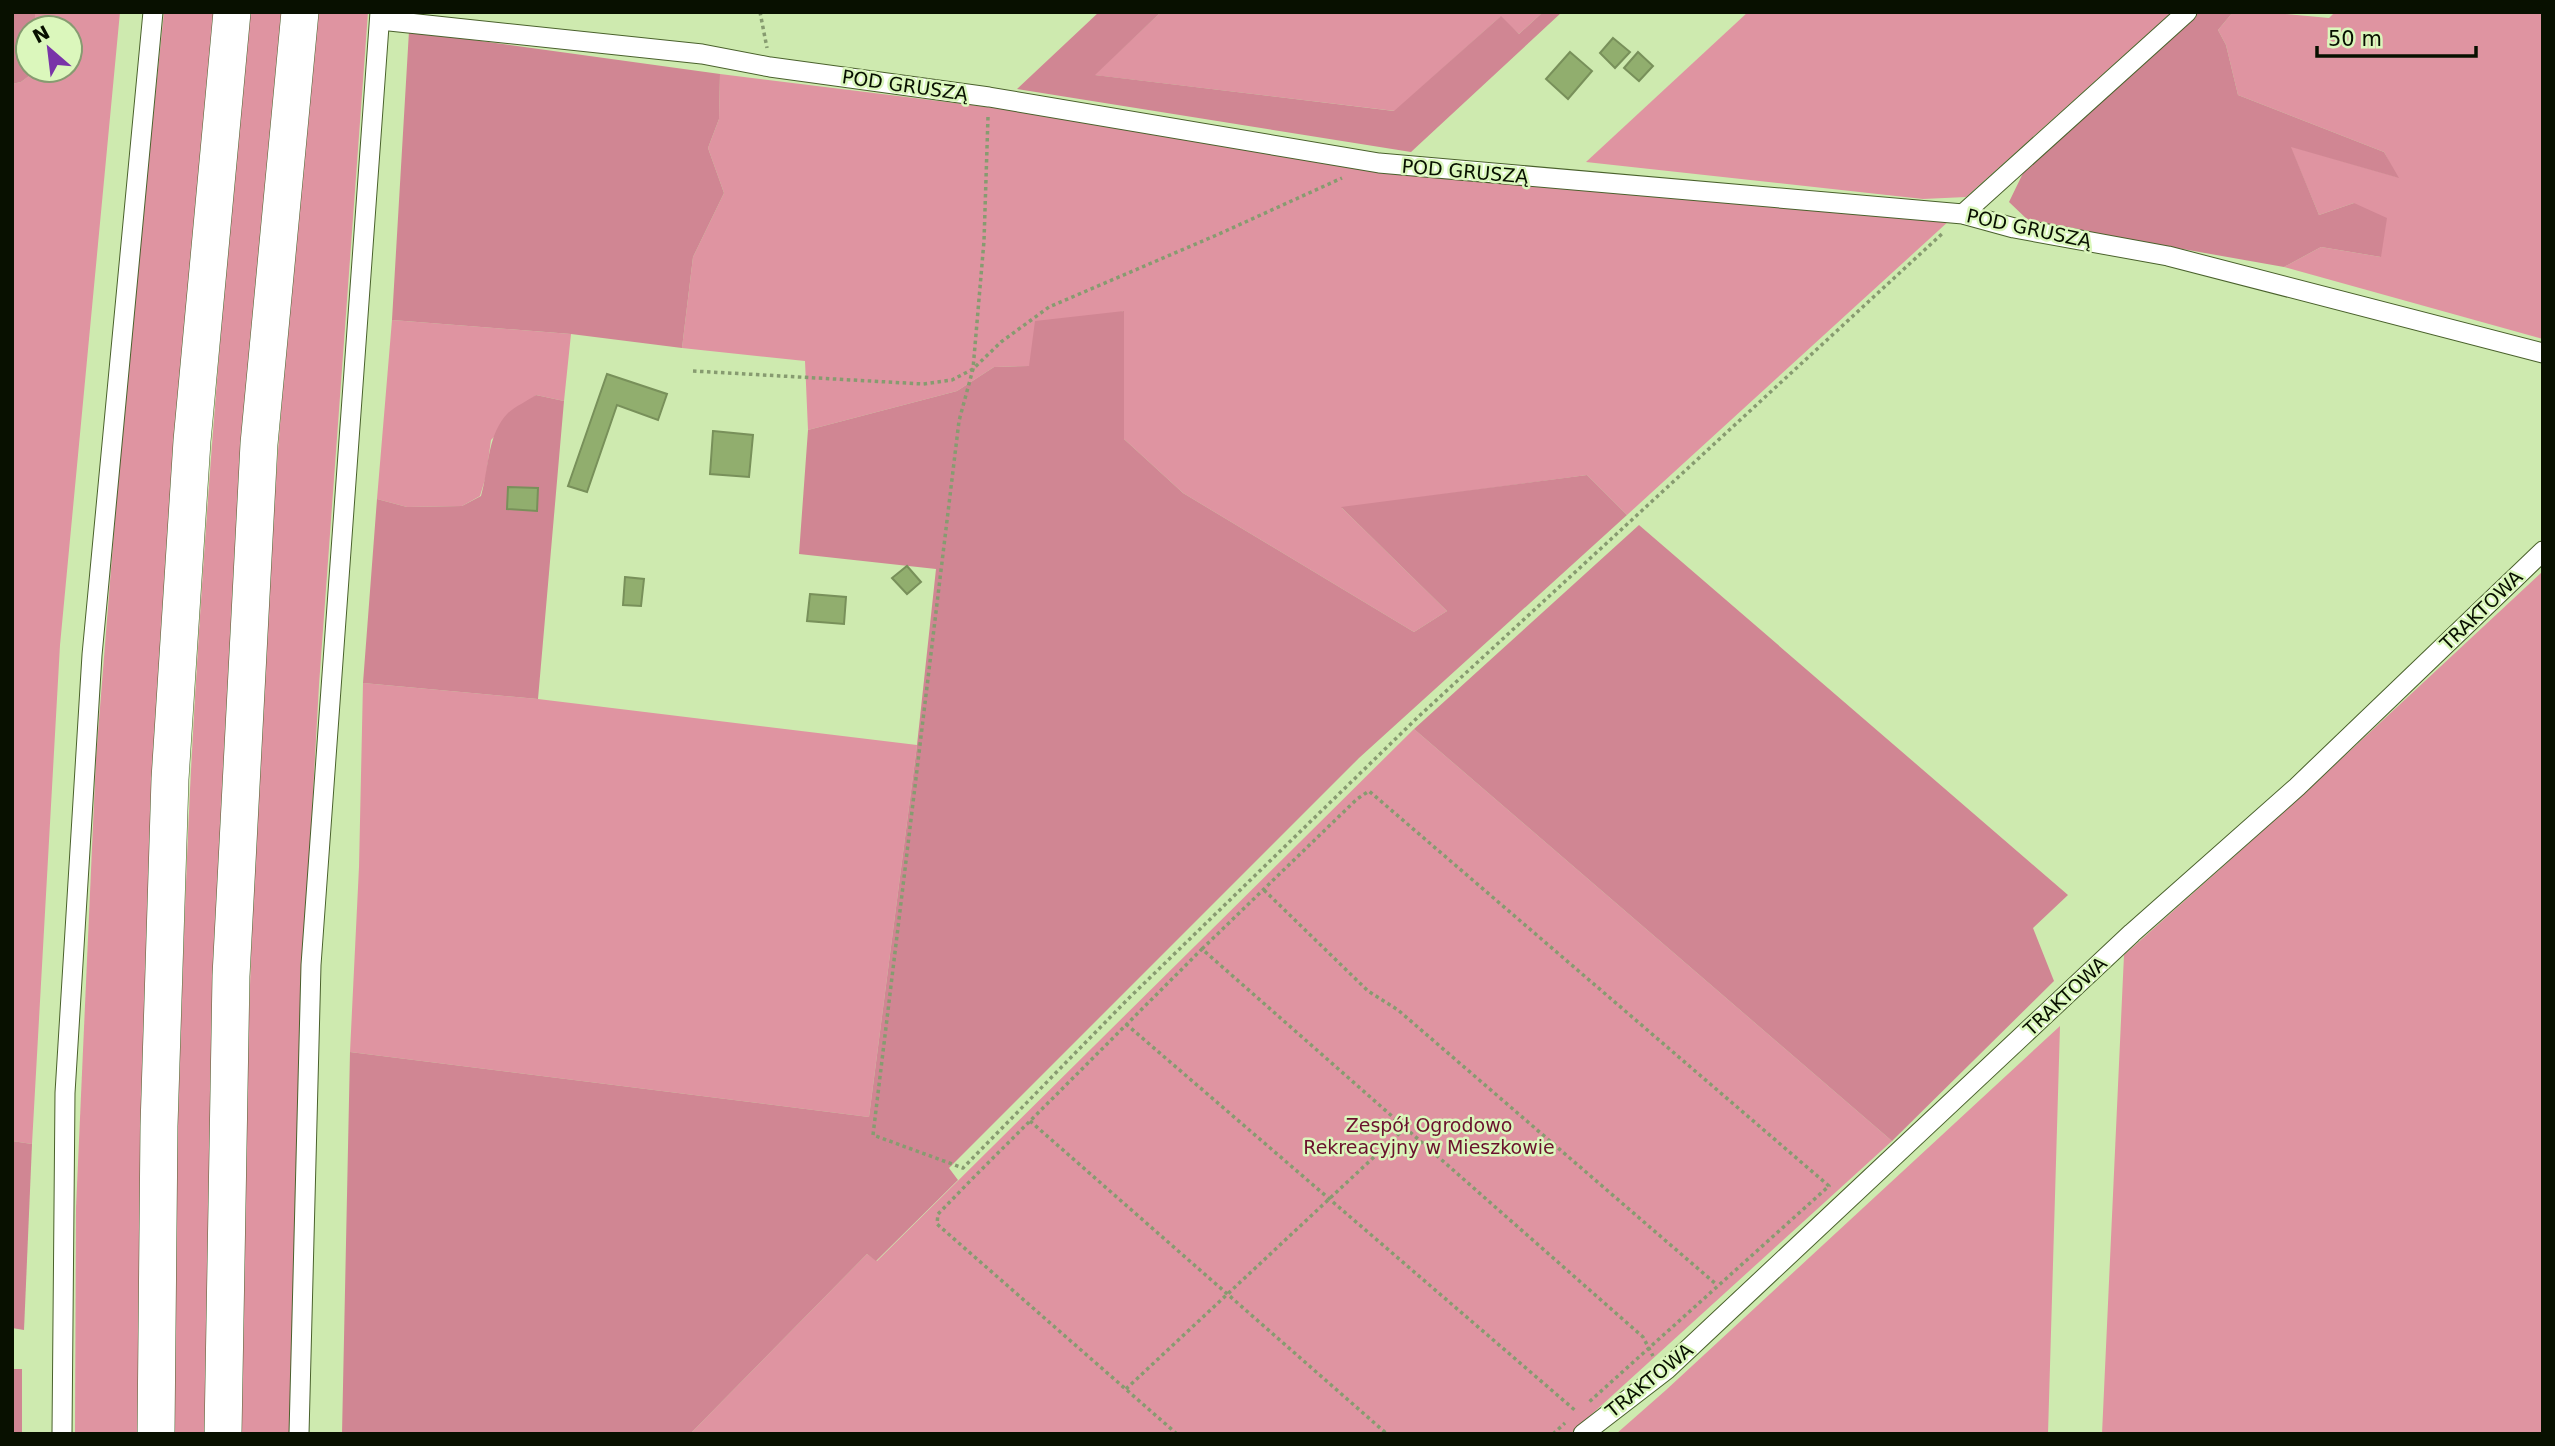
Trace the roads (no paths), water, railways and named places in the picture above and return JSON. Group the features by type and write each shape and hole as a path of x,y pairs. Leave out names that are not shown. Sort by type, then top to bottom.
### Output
{"highway":[{"path":"156,1434 159,1126 170,779 192,441 232,12"},
{"path":"223,1434 231,976 258,458 300,12"}],"street":[{"path":"62,1434 65,1093 90,696 153,12"},
{"path":"1963,214 2187,12"},
{"path":"299,1434 311,965 380,16"},
{"name":"POD GRUSZĄ","path":"380,16 702,54 770,67 989,97 1379,163 1963,214 2014,228 2168,256 2543,353"},
{"name":"TRAKTOWA","path":"1583,1434 1666,1370 2132,933 2297,787 2543,551"}],"park label":[{"name":"Zespół Ogrodowo Rekreacyjny w Mieszkowie","path":"1429,1136"}]}
